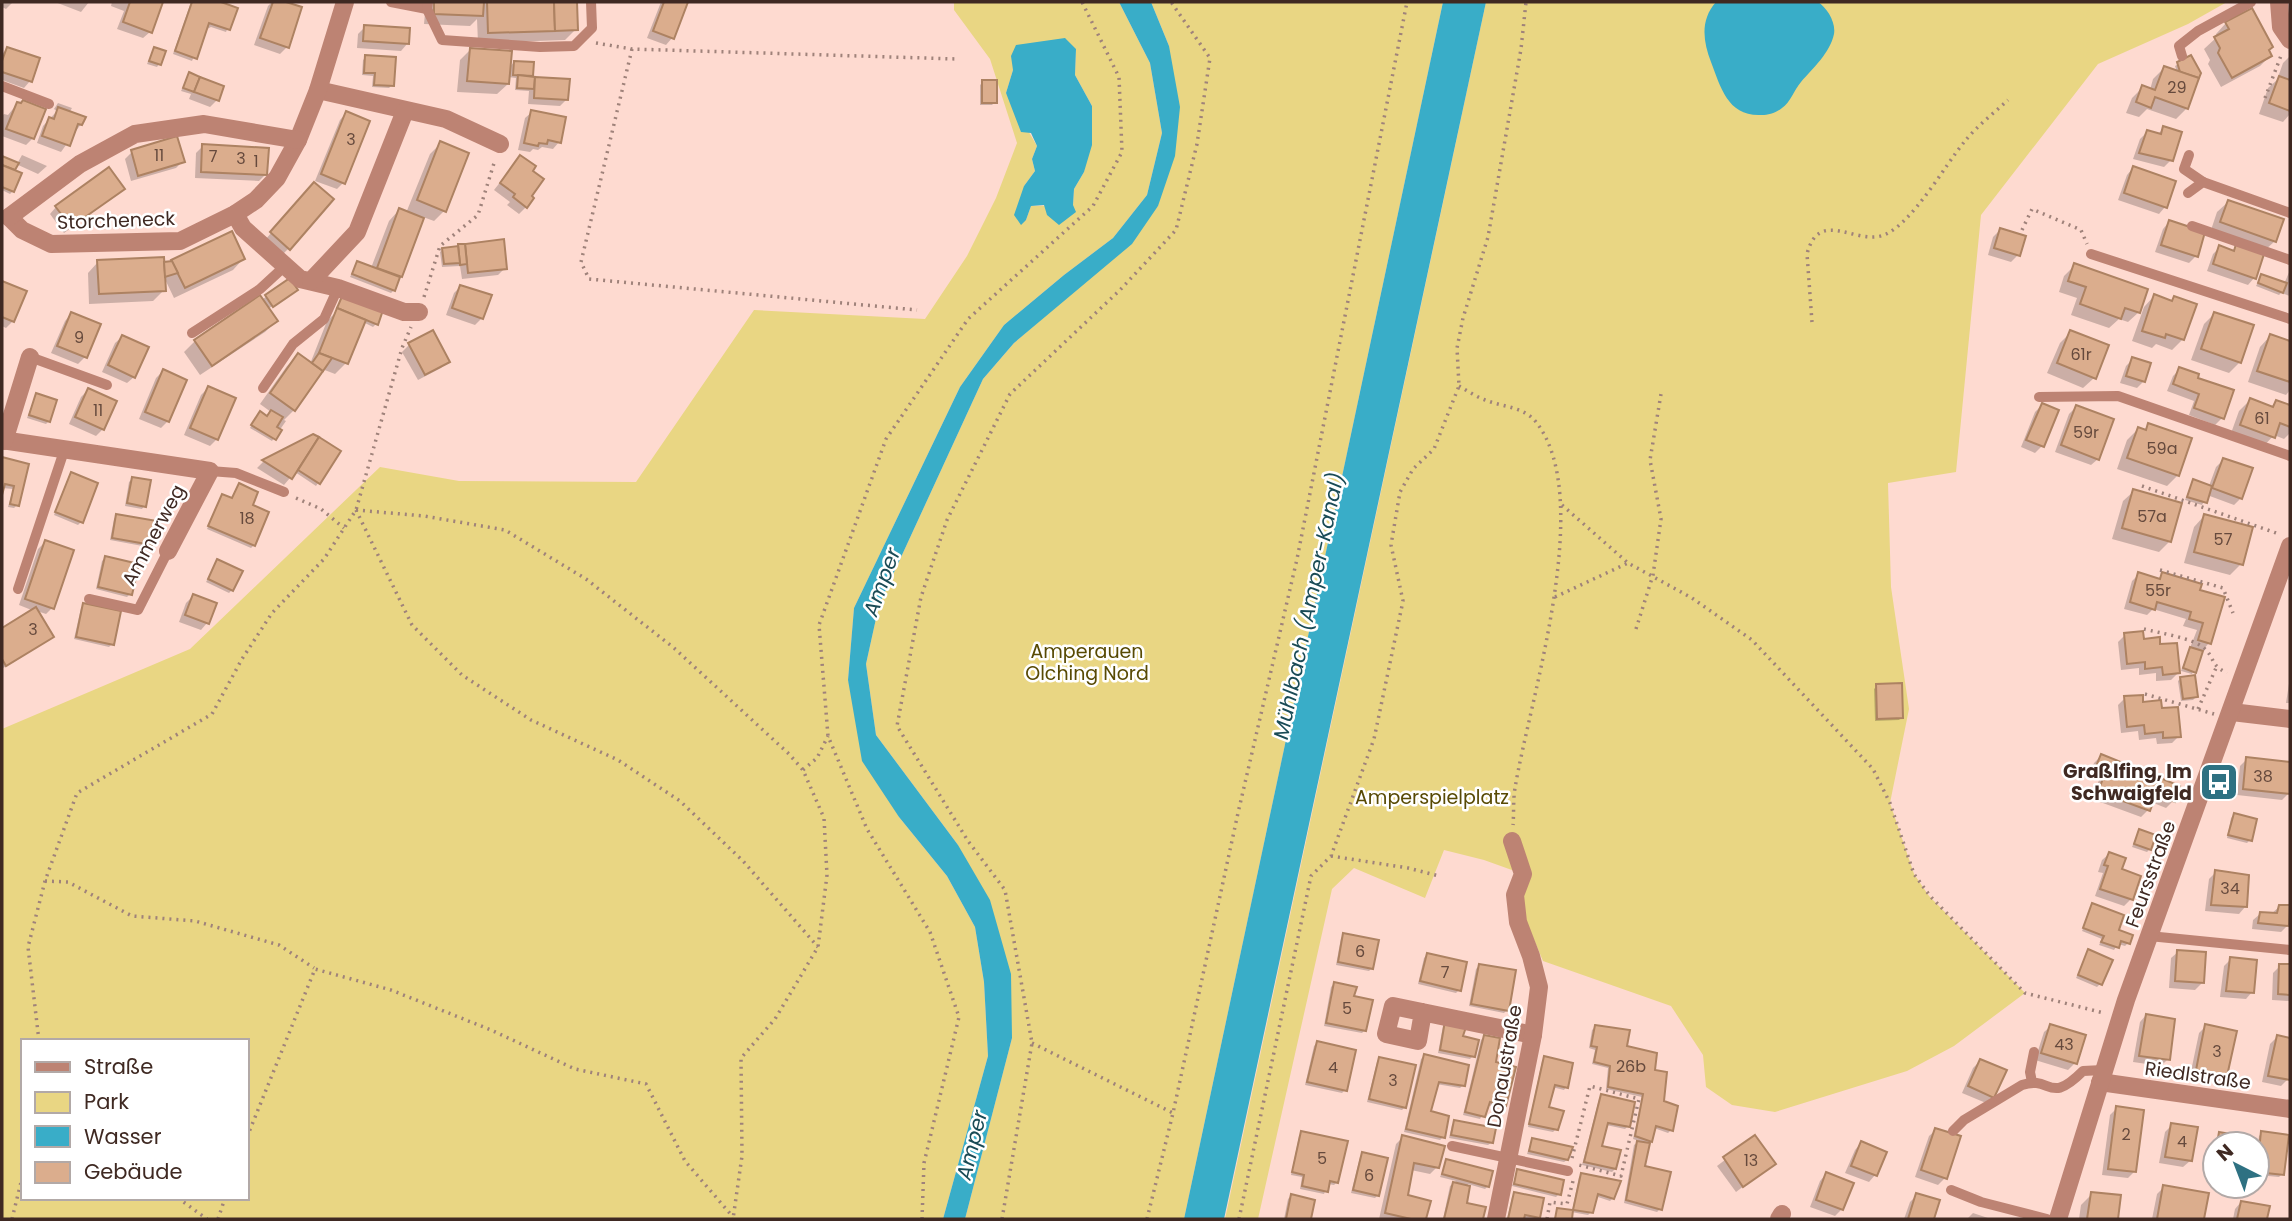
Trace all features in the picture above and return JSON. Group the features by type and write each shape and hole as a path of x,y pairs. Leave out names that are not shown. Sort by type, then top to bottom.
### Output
{"street":[{"name":"Storcheneck","path":"6,216 22,230 51,244 81,245 180,241 235,214 256,200 277,178 298,140 318,90 345,2"},
{"path":"2279,2 2281,27 2289,39"},
{"path":"318,90 446,119 500,144"},
{"path":"311,281 357,232 405,111"},
{"path":"6,216 80,164 135,134 204,124 298,140"},
{"path":"235,214 243,228 300,279 338,288 412,312"},
{"name":"Ammerweg","path":"30,357 3,440 210,471 168,551"},
{"name":"Feursstraße","path":"2058,1219 2120,1017 2290,546"},
{"path":"2230,716 2290,719"},
{"name":"Donaustraße","path":"1496,1219 1533,1035 1539,987 1518,922 1516,895 1523,874 1512,841"},
{"path":"1423,1012 1533,1035"},
{"name":"Riedlstraße","path":"2101,1076 2290,1109"}],"lane":[{"path":"391,2 428,5 442,40 540,47 574,46 592,29 591,2"},
{"path":"2182,56 2179,46 2197,31 2251,2"},
{"path":"2,86 49,104"},
{"path":"2189,155 2184,169 2203,182 2290,212"},
{"path":"2188,193 2203,182"},
{"path":"2192,226 2290,260"},
{"path":"2091,254 2290,319"},
{"path":"192,333 260,289 285,266"},
{"path":"263,388 293,344 324,319 338,288"},
{"name":"Ammerweg","path":"30,357 107,385"},
{"path":"2039,397 2118,396 2290,456"},
{"path":"18,589 64,451"},
{"name":"Ammerweg","path":"210,471 236,473 284,492"},
{"name":"Ammerweg","path":"89,599 138,610 168,551"},
{"path":"2149,936 2290,950"},
{"path":"2032,1082 2030,1072 2034,1052"},
{"path":"1953,1131 1964,1120 2032,1082 2053,1089 2068,1086 2083,1071 2101,1076"},
{"path":"1452,1146 1569,1167"},
{"path":"1951,1190 1981,1202 2047,1219"}],"path":[{"path":"922,1219 924,1163 959,1017 930,932 867,829 828,736 819,625 886,439 968,319 1093,206 1122,152 1119,77 1082,2"},
{"path":"1002,1219 1032,1043 1005,890 968,841 897,726 920,597 947,520 1010,394 1120,290 1176,230 1197,144 1210,58 1171,2"},
{"path":"1147,1219 1297,559 1407,2"},
{"path":"1240,1219 1311,876 1331,856 1374,739 1403,601 1391,545 1400,492 1413,469 1434,449 1459,386 1457,348 1463,318 1488,237 1521,49 1526,2"},
{"path":"2265,99 2289,39"},
{"path":"574,46 586,42 632,49 957,59"},
{"path":"632,49 581,262 589,279 917,310"},
{"path":"1812,322 1807,254 1816,235 1827,230 1855,235 1883,235 1905,220 1966,139 2008,100"},
{"path":"39,1039 28,947 45,881 77,793 212,714 272,612 324,559 356,510 402,348 412,328 412,312 440,246 478,215 500,144"},
{"path":"2022,230 2032,209 2081,229 2091,254"},
{"path":"1459,386 1487,401 1516,408 1535,420 1547,440 1557,470 1562,505 1555,597 1515,790 1512,841"},
{"path":"1636,629 1653,575 1661,519 1650,460 1661,394"},
{"path":"2142,486 2290,538"},
{"path":"284,492 321,509 344,528"},
{"path":"1562,505 1628,563 1692,598 1752,640 1873,769 1890,803 1914,874 1930,896 2025,993 2120,1017"},
{"path":"356,510 424,516 505,530 586,579 674,648 803,770 824,818 827,875 818,947 775,1019 741,1058 742,1156 733,1218"},
{"path":"356,510 412,625 462,675 531,720 618,760 680,801 743,861 818,947"},
{"path":"1555,597 1628,563"},
{"path":"2160,570 2223,588 2233,613"},
{"path":"2144,629 2204,648 2216,667 2241,679"},
{"path":"2198,709 2216,667"},
{"path":"2145,694 2230,716"},
{"path":"803,770 817,758 828,736"},
{"path":"1331,856 1408,868 1440,877"},
{"path":"45,881 68,882 132,916 195,921 279,945 315,969 391,990 491,1030 575,1069 646,1084 685,1161 733,1218"},
{"path":"248,1135 315,969"},
{"path":"1032,1043 1173,1113"},
{"path":"1590,1086 1639,1099 1621,1176 1569,1167 1590,1086"},
{"path":"1547,1219 1550,1202 1567,1204 1575,1174 1569,1167"},
{"path":"12,1219 21,1182"},
{"path":"181,1200 207,1219"},
{"path":"218,1219 224,1200"}],"green space":[{"path":"954,2 1119,2 1150,63 1162,133 1147,195 1113,238 1004,325 960,387 854,608 848,680 899,817 947,876 975,927 984,982 988,1056 943,1219 2,1219 2,729 190,649 380,467 459,481 636,482 754,310 925,319 967,256 996,198 1017,143 990,59 954,10","holes":["1076,49 1075,75 1092,106 1084,172 1074,189 1073,205 1031,206 1026,220 1024,186 1035,171 1032,159 1037,146 1006,93 1013,70"]},
{"name":"Amperauen Olching Nord","path":"1151,2 1443,2 1184,1219 965,1219 1012,1038 958,845 876,735 866,664 879,605 983,379 1014,343 1072,293 1158,206 1169,46"},
{"name":"Amperspielplatz","path":"1486,2 2227,2 2188,24 2098,64 1981,215 1956,472 1888,483 1891,587 1909,709 1890,803 1914,874 1929,896 2025,993 1954,1046 1907,1071 1775,1112 1732,1105 1706,1087 1703,1055 1671,1006 1543,961 1515,895 1523,874 1444,850 1425,898 1354,868 1332,889 1258,1219 1225,1219"}],"water":[{"name":"Amper","path":"1119,2 1151,2 1169,46 1180,107 1175,156 1158,206 1132,244 1014,343 983,379 879,605 866,664 876,735 958,845 990,900 1011,974 1012,1038 965,1219 943,1219 988,1056 984,982 975,927 947,876 899,817 862,761 848,680 854,608 960,387 1004,325 1113,238 1147,195 1162,133 1150,63"},
{"path":"1443,2 1486,2 1224,1219 1184,1219"},
{"path":"1716,2 1818,2 1830,16 1834,34 1829,48 1785,106 1777,111 1762,115 1750,114 1741,111 1727,99 1708,54 1704,31 1707,16"},
{"path":"1065,38 1076,49 1075,75 1092,106 1092,145 1084,172 1074,189 1073,205 1076,212 1059,225 1047,215 1044,205 1031,206 1021,225 1014,215 1024,186 1035,171 1032,159 1037,146 1031,133 1021,132 1006,93 1013,70 1011,56 1016,45"}],"building":[{"path":"130,2 163,2 152,33 123,22"},
{"path":"192,2 221,2 238,8 230,30 209,23 197,59 175,51"},
{"path":"273,2 286,2 302,7 289,48 260,38"},
{"path":"434,2 484,2 483,16 434,14"},
{"path":"487,2 554,2 555,31 488,33"},
{"path":"554,2 577,2 578,30 555,31"},
{"path":"664,2 688,2 674,39 653,31"},
{"path":"2252,8 2273,47 2269,50 2272,56 2232,78 2218,53 2220,48 2214,37 2229,29 2225,22"},
{"path":"364,25 410,28 409,44 363,41"},
{"path":"7,47 40,58 32,82 2,72 2,61"},
{"path":"154,47 166,51 161,65 149,61"},
{"path":"470,48 512,51 509,84 467,81"},
{"path":"365,55 396,57 394,86 374,85 375,73 364,73"},
{"path":"2191,55 2201,73 2199,78 2180,72 2177,62"},
{"path":"514,61 534,62 533,76 513,75"},
{"path":"2164,66 2199,78 2188,109 2155,97 2151,108 2136,102 2142,85 2155,90"},
{"path":"189,72 200,77 194,92 183,88"},
{"path":"518,75 535,77 534,89 517,88"},
{"path":"2279,76 2290,80 2290,111 2269,103"},
{"path":"200,77 224,86 219,101 194,92"},
{"path":"535,77 570,79 568,100 534,98"},
{"path":"982,80 997,80 997,103 982,103"},
{"path":"23,100 46,109 34,139 6,129 17,102 21,103"},
{"path":"58,107 86,117 82,125 78,124 70,146 42,136 49,117 54,119"},
{"path":"531,110 566,117 561,143 548,140 547,144 539,143 538,146 524,143"},
{"path":"346,111 370,121 345,184 321,174"},
{"path":"2163,126 2182,132 2173,161 2139,153 2147,130 2161,134"},
{"path":"177,136 185,162 138,176 131,150"},
{"path":"440,141 469,153 446,212 417,200"},
{"path":"202,144 269,148 267,175 201,172"},
{"path":"520,155 536,166 533,171 544,179 527,208 513,197 515,194 500,183"},
{"path":"2,156 19,163 15,170 2,165"},
{"path":"2,165 22,173 14,192 2,187"},
{"path":"2133,166 2176,181 2167,208 2124,193"},
{"path":"109,167 125,189 71,227 55,206"},
{"path":"314,182 334,199 290,250 270,232"},
{"path":"2228,200 2284,219 2276,242 2220,222"},
{"path":"399,208 424,218 402,277 377,268"},
{"path":"2169,220 2205,232 2198,257 2161,245"},
{"path":"2000,228 2026,236 2020,256 1994,248"},
{"path":"232,231 245,259 185,288 171,260"},
{"path":"504,239 507,269 468,273 465,244"},
{"path":"458,244 465,244 467,264 460,265"},
{"path":"2236,244 2264,254 2256,279 2213,264 2219,245 2234,251"},
{"path":"458,246 460,263 444,264 442,248"},
{"path":"164,257 166,291 99,294 97,260"},
{"path":"172,261 178,273 165,277 164,262"},
{"path":"357,261 400,277 395,291 352,274"},
{"path":"2074,263 2148,289 2140,313 2125,308 2121,319 2080,304 2086,287 2068,281"},
{"path":"2261,274 2287,283 2283,293 2258,283"},
{"path":"290,278 298,290 273,307 265,295"},
{"path":"2,281 27,291 14,322 2,317"},
{"path":"460,285 492,295 483,319 452,308"},
{"path":"343,294 383,310 378,325 337,308"},
{"path":"2154,294 2172,301 2174,296 2197,304 2184,340 2142,331"},
{"path":"260,295 278,321 212,366 194,340"},
{"path":"337,308 366,320 348,364 319,353"},
{"path":"71,312 101,324 87,358 57,346"},
{"path":"2214,312 2254,325 2241,363 2201,349"},
{"path":"433,330 450,362 425,375 408,343"},
{"path":"2070,330 2109,345 2096,379 2057,363"},
{"path":"2270,334 2290,341 2290,382 2257,371"},
{"path":"122,335 149,347 135,378 108,365"},
{"path":"298,353 323,371 295,411 270,393"},
{"path":"319,353 332,358 323,371 312,363"},
{"path":"2132,357 2151,363 2145,382 2126,376"},
{"path":"2179,367 2199,374 2198,378 2234,390 2224,419 2194,408 2199,394 2173,384"},
{"path":"163,369 187,380 169,422 145,412"},
{"path":"208,386 236,398 218,440 190,428"},
{"path":"88,388 117,401 104,430 75,417"},
{"path":"36,393 57,400 50,422 29,415"},
{"path":"2250,398 2273,407 2276,400 2290,405 2290,427 2280,423 2275,438 2240,425"},
{"path":"2042,403 2059,410 2044,447 2026,440"},
{"path":"2076,405 2114,419 2099,460 2061,445"},
{"path":"271,410 283,417 277,427 282,430 276,440 251,425 260,411 267,416"},
{"path":"2148,423 2192,438 2179,476 2127,458 2138,427 2146,430"},
{"path":"313,434 319,437 292,479 262,460"},
{"path":"319,437 341,451 320,484 298,470"},
{"path":"2,457 29,464 19,506 10,504 14,486 5,484 2,495"},
{"path":"2223,458 2253,468 2242,499 2212,488"},
{"path":"71,472 98,483 83,523 55,512"},
{"path":"132,477 151,480 146,507 127,503"},
{"path":"2193,479 2212,486 2207,503 2187,497"},
{"path":"239,483 258,492 253,505 269,512 255,546 208,526 222,494 232,498"},
{"path":"2133,489 2182,503 2171,542 2122,528"},
{"path":"116,514 157,521 152,545 112,538"},
{"path":"2204,514 2253,527 2243,565 2194,552"},
{"path":"45,540 74,550 54,609 25,599"},
{"path":"105,556 139,564 132,595 98,587"},
{"path":"217,559 243,571 233,591 208,579"},
{"path":"2138,572 2160,579 2162,572 2202,584 2200,590 2225,597 2211,644 2198,640 2203,623 2189,619 2191,612 2157,602 2155,610 2130,602"},
{"path":"193,594 217,603 209,624 185,615"},
{"path":"83,603 121,611 114,645 76,637"},
{"path":"36,607 54,637 6,666 2,659 2,628"},
{"path":"2143,631 2144,639 2160,637 2160,644 2177,643 2180,673 2163,675 2162,667 2145,669 2145,662 2127,664 2124,633"},
{"path":"2190,647 2203,651 2196,673 2183,668"},
{"path":"2195,675 2198,697 2183,699 2180,677"},
{"path":"1902,683 1903,718 1877,719 1876,684"},
{"path":"2143,695 2143,702 2161,700 2162,708 2178,707 2181,737 2163,738 2163,732 2145,734 2144,725 2127,727 2124,696"},
{"path":"2101,754 2180,786 2175,802 2156,795 2150,811 2098,792 2105,773 2095,769"},
{"path":"2246,757 2290,762 2290,794 2243,789"},
{"path":"2234,813 2257,819 2252,841 2228,835"},
{"path":"2139,829 2156,835 2151,850 2134,844"},
{"path":"2109,852 2126,858 2122,869 2141,876 2133,900 2100,889 2108,866 2104,865"},
{"path":"2215,870 2249,875 2247,907 2211,905"},
{"path":"2092,903 2124,915 2119,930 2133,935 2130,944 2121,941 2119,948 2101,942 2104,936 2083,928"},
{"path":"2279,905 2290,905 2289,926 2258,923 2260,912 2277,913"},
{"path":"1343,933 1379,940 1373,969 1338,962"},
{"path":"2088,949 2113,960 2102,985 2078,975"},
{"path":"2177,950 2206,952 2204,983 2175,981"},
{"path":"1427,953 1467,962 1461,991 1420,981"},
{"path":"2230,957 2257,960 2254,993 2226,991"},
{"path":"1479,964 1516,970 1509,1011 1471,1004"},
{"path":"2279,964 2290,964 2290,995 2278,994"},
{"path":"1334,982 1357,987 1354,996 1373,1000 1366,1031 1326,1023"},
{"path":"2146,1014 2175,1019 2170,1060 2139,1056"},
{"path":"1445,1021 1466,1027 1463,1036 1479,1040 1475,1057 1440,1050"},
{"path":"2050,1024 2086,1035 2077,1064 2041,1053"},
{"path":"2205,1024 2237,1031 2227,1076 2196,1070"},
{"path":"1595,1025 1630,1030 1627,1046 1657,1053 1655,1070 1667,1072 1664,1101 1678,1106 1673,1131 1656,1126 1652,1142 1635,1136 1643,1094 1608,1087 1610,1066 1594,1062 1597,1047 1591,1046"},
{"path":"1484,1035 1500,1038 1496,1062 1516,1067 1506,1106 1490,1102 1485,1117 1465,1112"},
{"path":"2277,1035 2290,1038 2290,1080 2268,1076"},
{"path":"1317,1041 1356,1050 1347,1091 1307,1082"},
{"path":"1424,1054 1469,1065 1465,1086 1439,1082 1431,1111 1449,1116 1445,1138 1406,1129"},
{"path":"1544,1056 1573,1063 1568,1088 1555,1085 1549,1107 1564,1111 1558,1130 1529,1124"},
{"path":"1379,1057 1416,1065 1406,1108 1369,1099"},
{"path":"1980,1059 2007,1070 1994,1098 1968,1086"},
{"path":"1601,1094 1635,1102 1630,1127 1608,1123 1602,1146 1621,1150 1616,1169 1584,1162"},
{"path":"2116,1106 2144,1110 2136,1172 2108,1169"},
{"path":"1454,1120 1496,1128 1493,1143 1451,1135"},
{"path":"2171,1123 2198,1127 2192,1161 2165,1157"},
{"path":"1935,1128 1961,1136 1947,1179 1921,1170"},
{"path":"1301,1131 1348,1141 1338,1183 1330,1181 1328,1192 1302,1186 1304,1175 1292,1172"},
{"path":"2271,1132 2289,1135 2284,1175 2271,1174"},
{"path":"1402,1135 1445,1146 1439,1168 1414,1163 1408,1195 1431,1201 1426,1219 1411,1219 1385,1213"},
{"path":"1755,1135 1776,1164 1743,1187 1723,1157"},
{"path":"1532,1138 1573,1147 1568,1160 1529,1151"},
{"path":"1637,1141 1650,1143 1645,1166 1671,1172 1662,1210 1626,1200"},
{"path":"1861,1141 1887,1152 1877,1176 1851,1166"},
{"path":"1362,1152 1388,1158 1379,1196 1353,1190"},
{"path":"1446,1159 1493,1171 1489,1187 1442,1174"},
{"path":"1517,1169 1564,1180 1561,1195 1514,1184"},
{"path":"1826,1172 1854,1183 1843,1210 1816,1200"},
{"path":"1581,1173 1621,1181 1614,1199 1598,1194 1593,1213 1573,1210"},
{"path":"1453,1182 1470,1186 1467,1203 1486,1207 1483,1219 1444,1219"},
{"path":"2163,1185 2201,1192 2201,1200 2208,1200 2204,1219 2157,1219"},
{"path":"1514,1192 1544,1198 1540,1218 1525,1215 1524,1219 1508,1219"},
{"path":"2091,1192 2121,1195 2118,1219 2087,1219"},
{"path":"1916,1193 1940,1200 1934,1219 1908,1219"},
{"path":"1291,1194 1315,1200 1311,1219 1286,1219"},
{"path":"2241,1201 2270,1206 2267,1219 2237,1219"},
{"path":"1557,1208 1573,1210 1572,1219 1555,1219"}],"place":[{"name":"Graßlfing, Im Schwaigfeld","path":"2219,782"}],"water label":[{"name":"Mühlbach (Amper-Kanal)","path":"1309,606"}]}
